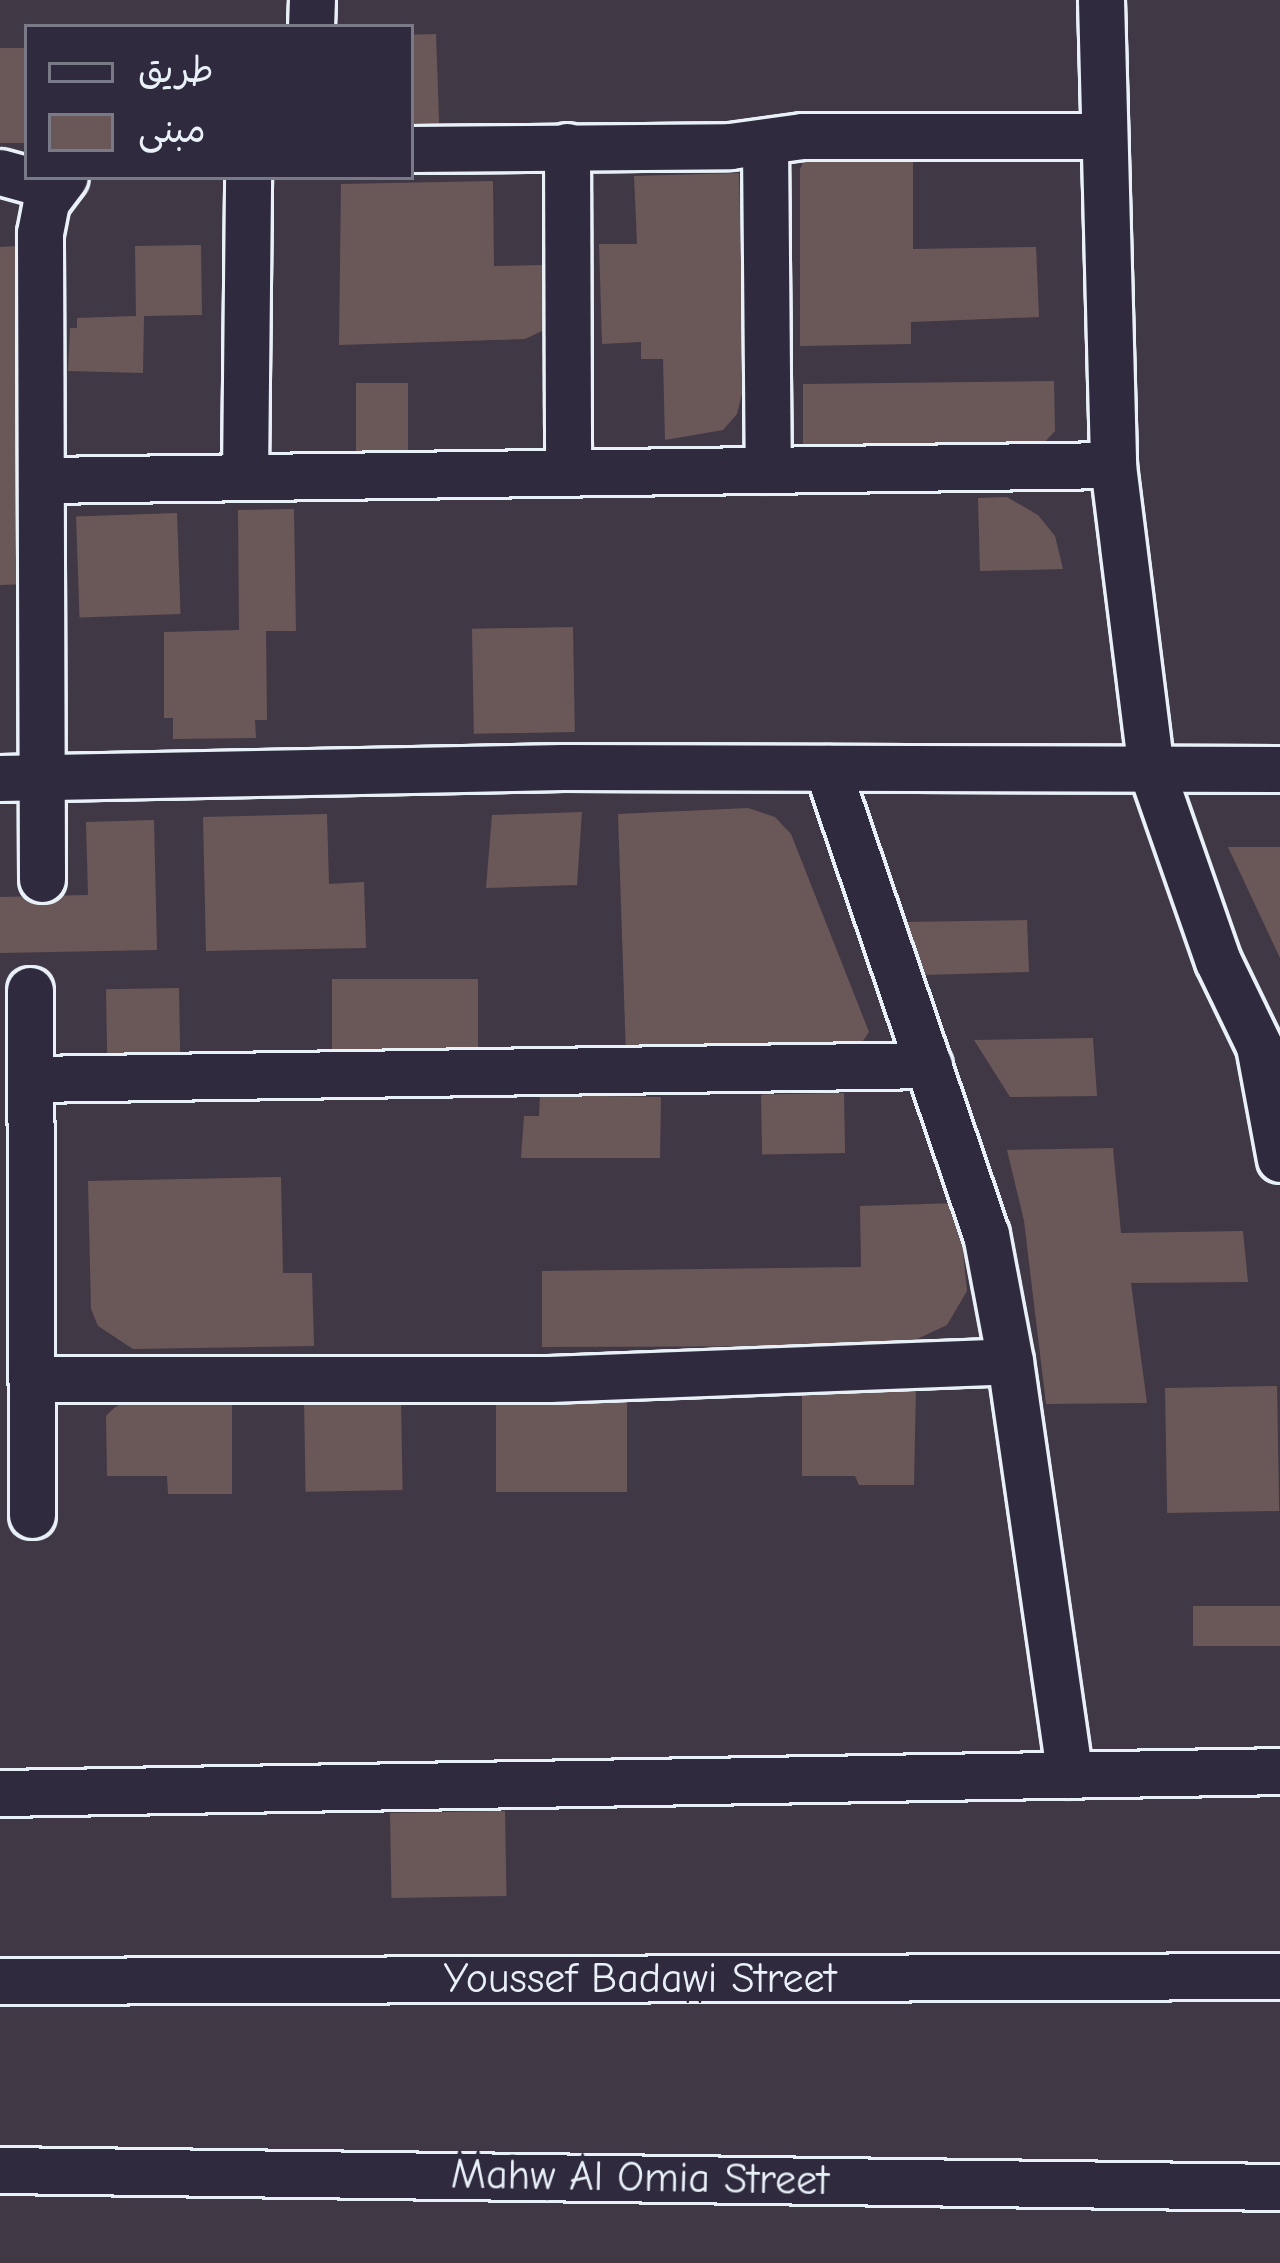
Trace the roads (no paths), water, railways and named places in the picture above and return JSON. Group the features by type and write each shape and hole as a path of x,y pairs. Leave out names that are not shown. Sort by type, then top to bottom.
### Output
{"street":[{"path":"1101,0 1113,465 1151,769 1202,920 1269,1046 1280,1159"},
{"path":"414,149 765,144 802,136 1103,136"},
{"path":"765,144 768,470"},
{"path":"567,146 568,470"},
{"path":"244,476 248,180"},
{"path":"43,879 22,778 44,480 40,233 60,182"},
{"path":"44,480 1113,465"},
{"path":"22,778 563,766 1280,769"},
{"path":"826,768 986,1234 1010,1361 1070,1775"},
{"path":"30,990 32,1515"},
{"path":"31,1079 929,1065"},
{"path":"32,1379 549,1379 1010,1361"},
{"path":"0,1792 1280,1772"},
{"name":"Youssef Badawi Street","path":"0,1981 1280,1976"},
{"name":"Mahw Al Omia Street","path":"0,2170 1280,2187"}]}
